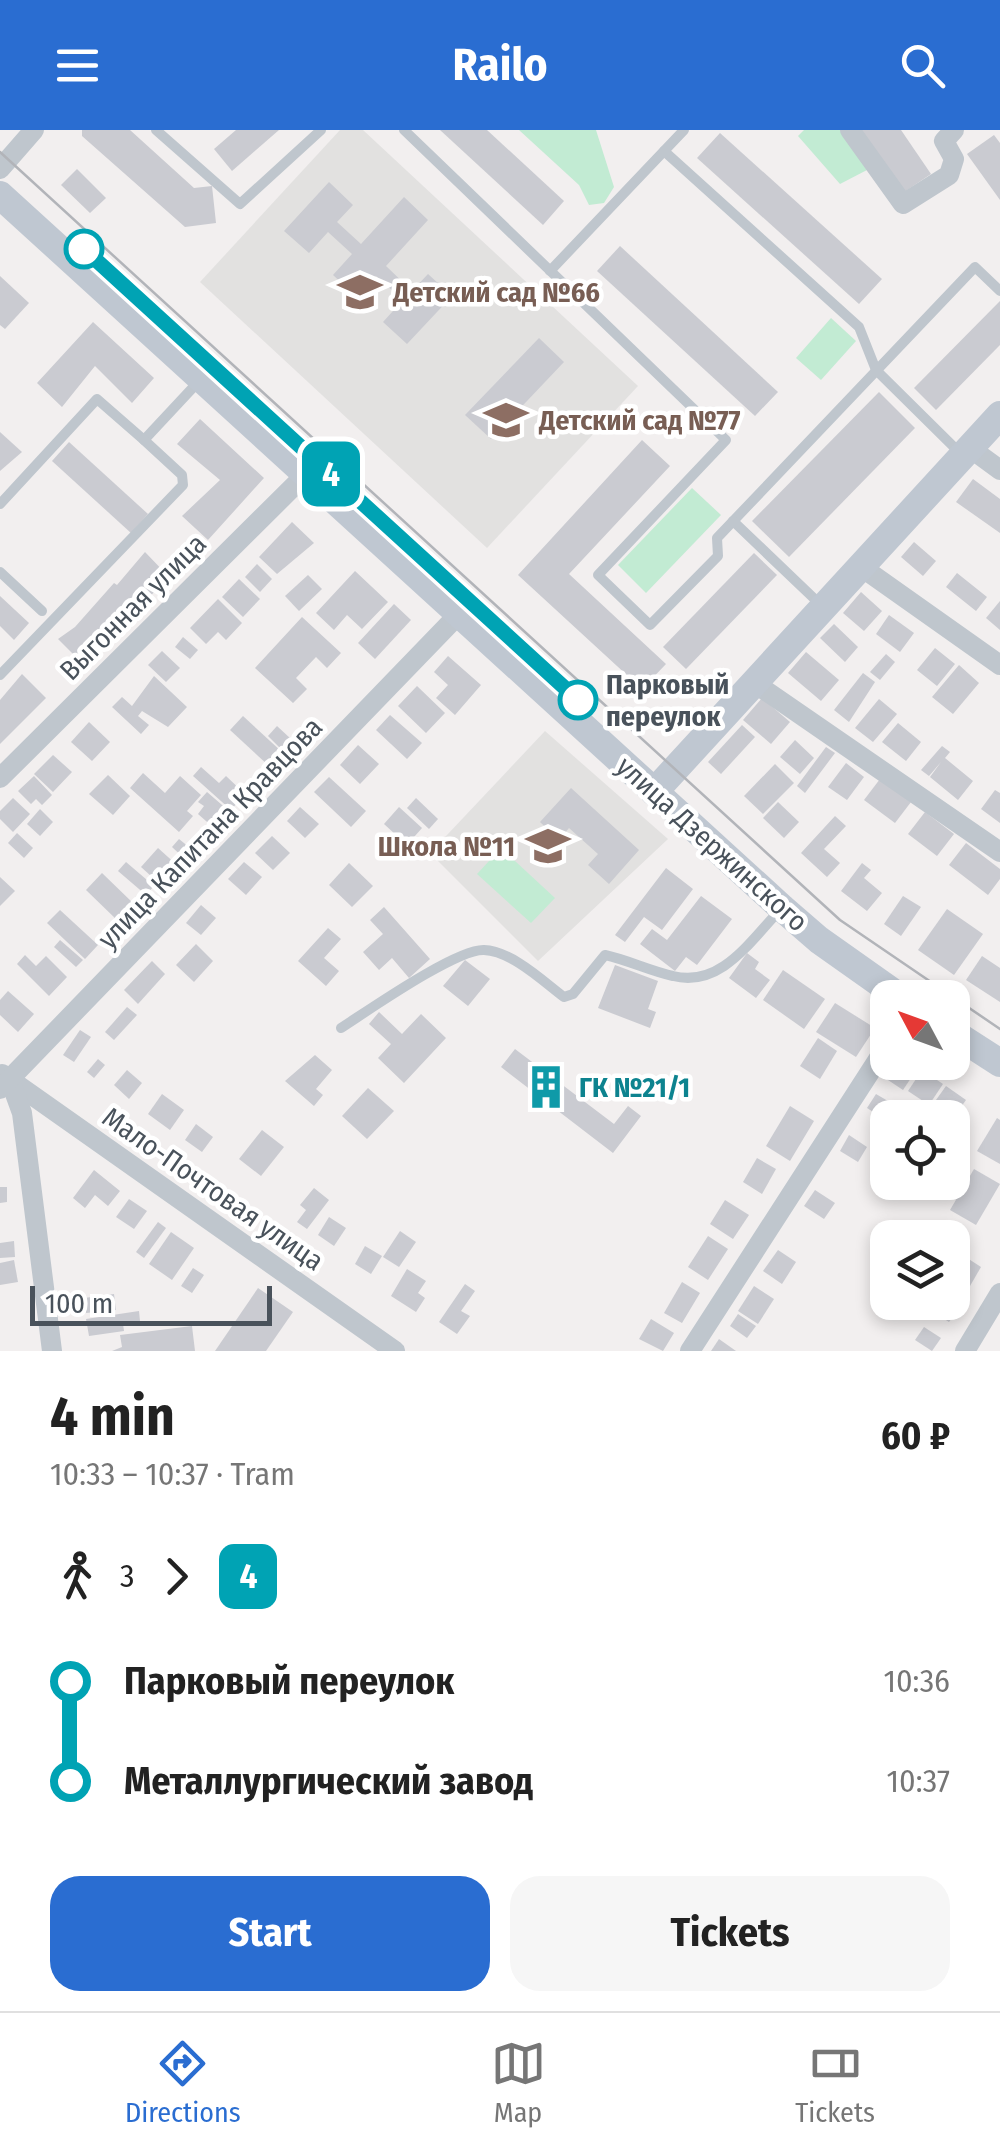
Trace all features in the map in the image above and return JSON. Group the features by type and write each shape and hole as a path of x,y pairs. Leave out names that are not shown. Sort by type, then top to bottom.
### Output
{"main road":[{"name":"улица Дзержинского","path":"0,195 782,908 877,980"},
{"path":"654,792 1000,415"},
{"path":"970,1044 1000,1063"}],"street":[{"path":"0,169 34,130"},
{"path":"850,130 904,204 949,175 954,160 944,141 954,130"},
{"path":"966,452 1000,470"},
{"name":"Выгонная улица","path":"0,778 305,475"},
{"path":"860,566 1000,665"},
{"name":"улица Капитана Кравцова","path":"4,1081 458,615"},
{"path":"754,682 1000,852"},
{"path":"690,1351 870,1072"},
{"path":"4,1081 22,1113 52,1351"},
{"name":"Мало-Почтовая улица","path":"4,1081 395,1351"},
{"path":"966,1351 1000,1294"}],"lane":[{"path":"156,130 240,204 321,130"},
{"path":"404,130 726,440 598,576 650,625 718,556 716,538 974,267 1000,291"},
{"path":"550,271 684,130"},
{"path":"664,151 859,327 876,370 966,452"},
{"path":"144,440 200,379"},
{"path":"0,504 97,399 182,475 182,485 0,675"},
{"path":"733,520 823,606"},
{"path":"0,572 42,611"},
{"path":"341,1028 460,955 484,950 536,976 564,997 574,994 605,955 674,977 703,979 722,970 782,908"}],"shaded area":[{"name":"Детский сад №66","path":"340,130 363,130 638,386 487,548 200,282"},
{"name":"Школа №11","path":"545,731 668,839 538,961 430,853"}],"green space":[{"path":"519,130 596,130 614,187 604,203 589,205 579,185"},
{"path":"804,130 840,130 867,170 840,184 798,136"},
{"path":"831,318 856,341 821,380 796,358"},
{"path":"692,488 721,515 646,593 618,565"},
{"path":"501,848 555,898 531,923 477,874"}],"building":[{"path":"82,130 130,130 194,188 212,186 216,223 185,227 82,136"},
{"path":"236,130 279,130 232,171 214,149"},
{"path":"440,130 487,130 564,201 543,225"},
{"path":"861,130 901,130 931,174 904,192"},
{"path":"720,133 882,279 859,304 697,158"},
{"path":"994,135 1000,143 1000,200 967,154"},
{"path":"77,169 106,198 90,213 61,185"},
{"path":"329,182 353,205 337,222 361,244 404,197 428,220 386,266 412,291 428,274 452,296 407,344 383,322 403,300 376,276 357,297 333,275 352,254 328,232 309,253 284,231"},
{"path":"620,246 778,392 755,416 597,271"},
{"path":"0,276 29,303 5,329 0,325"},
{"path":"1000,301 1000,345 936,410 914,388"},
{"path":"93,322 154,378 132,403 95,366 62,407 37,383"},
{"path":"539,338 564,362 491,439 465,415"},
{"path":"879,392 915,428 789,557 752,521"},
{"path":"200,419 264,478 208,540 182,516 220,480 177,444"},
{"path":"0,432 22,452 0,471"},
{"path":"642,440 670,466 569,574 666,664 642,689 518,575"},
{"path":"69,442 148,514 131,533 52,461"},
{"path":"973,479 1000,499 1000,533 956,502"},
{"path":"292,522 314,543 277,574 259,557"},
{"path":"914,542 936,561 923,576 901,557"},
{"path":"145,552 169,577 83,664 58,639 75,627 114,583 117,585"},
{"path":"754,553 777,575 686,669 663,647"},
{"path":"257,564 272,579 260,592 245,577"},
{"path":"355,571 388,602 362,629 347,615 334,630 316,613"},
{"path":"957,573 987,597 976,611 946,587"},
{"path":"308,575 322,589 299,611 285,596"},
{"path":"239,579 260,599 243,617 222,597"},
{"path":"861,592 882,611 864,631 843,613"},
{"path":"0,596 29,623 14,640 0,626"},
{"path":"218,599 242,623 226,640 218,632 206,644 190,628"},
{"path":"1000,601 1000,630 986,618"},
{"path":"394,604 411,620 375,659 358,643"},
{"path":"889,615 914,633 900,652 876,634"},
{"path":"302,617 341,653 327,668 316,657 296,678 307,689 293,703 255,668"},
{"path":"834,624 858,647 845,662 820,638"},
{"path":"183,637 198,650 190,659 175,647"},
{"path":"935,648 955,664 937,686 917,670"},
{"path":"162,651 180,668 166,682 148,665"},
{"path":"806,652 839,680 821,701 788,673"},
{"path":"886,654 895,662 880,680 870,672"},
{"path":"448,656 481,685 455,715 436,698 448,685 434,672"},
{"path":"959,665 979,683 953,714 932,697"},
{"path":"863,673 875,682 849,722 834,710"},
{"path":"22,674 46,698 0,744 0,700"},
{"path":"154,676 187,707 168,727 142,711 138,716 149,725 141,734 112,707 122,697 132,706"},
{"path":"417,686 445,713 426,733 398,706"},
{"path":"762,698 790,722 771,744 743,720"},
{"path":"879,699 897,714 873,742 855,728"},
{"path":"390,715 422,743 407,759 376,730"},
{"path":"243,716 282,752 269,766 230,730"},
{"path":"89,722 110,742 92,761 71,742"},
{"path":"898,723 921,742 906,761 882,742"},
{"path":"742,725 755,737 721,774 708,762"},
{"path":"277,726 291,739 281,749 268,736"},
{"path":"795,740 814,758 800,774 780,757"},
{"path":"358,745 379,764 360,784 340,765"},
{"path":"942,746 950,752 945,758 973,781 958,800 930,777 941,762 929,776 921,770"},
{"path":"826,747 835,753 805,793 797,786"},
{"path":"53,755 72,772 53,792 34,774"},
{"path":"846,763 864,777 847,800 828,787"},
{"path":"775,764 794,783 763,814 744,796"},
{"path":"201,767 219,783 226,776 245,794 231,810 193,776"},
{"path":"143,773 165,793 180,776 201,795 187,811 193,816 179,832 130,788"},
{"path":"108,775 130,796 113,815 89,794"},
{"path":"34,776 52,795 42,805 36,799 31,804 18,791"},
{"path":"329,777 366,811 351,827 314,792"},
{"path":"880,779 911,802 895,823 864,800"},
{"name":"Школа №11","path":"571,788 639,850 609,884 588,865 598,854 569,828 559,840 540,822"},
{"path":"995,790 1000,793 1000,823 981,809"},
{"path":"207,792 229,811 214,828 198,814 204,806 198,802"},
{"path":"13,798 30,814 13,832 0,819 0,811"},
{"path":"416,798 438,819 429,829 407,808"},
{"path":"778,802 799,822 784,838 763,818"},
{"path":"300,807 319,824 305,838 287,821"},
{"path":"399,807 422,828 407,845 384,824"},
{"path":"40,809 53,822 40,836 27,824"},
{"path":"925,812 954,834 937,856 908,834"},
{"path":"835,816 846,826 824,849 840,863 827,877 801,853"},
{"path":"17,833 33,848 24,858 8,843"},
{"path":"272,836 290,853 273,870 255,853"},
{"path":"179,839 195,852 187,861 172,847"},
{"path":"966,843 1000,869 1000,879 988,895 949,865"},
{"path":"158,848 178,866 161,885 141,867"},
{"path":"126,862 154,886 146,895 118,871"},
{"path":"244,862 262,877 246,895 228,879"},
{"path":"349,863 373,886 352,907 329,885"},
{"path":"862,863 871,870 864,878 882,893 867,911 841,891"},
{"path":"666,868 693,889 662,930 644,917 625,942 615,935"},
{"path":"102,873 135,905 119,922 86,890"},
{"path":"0,877 15,891 0,906"},
{"path":"701,896 732,919 697,965 686,957 675,971 640,944 652,929 667,940"},
{"path":"903,896 921,907 901,936 884,924"},
{"path":"201,905 216,918 201,935 186,923"},
{"path":"384,907 430,959 409,978 392,958 379,970 363,952 383,934 370,920"},
{"path":"947,909 983,934 954,975 918,950"},
{"path":"60,910 98,945 85,959 47,923"},
{"path":"328,928 341,939 324,958 339,971 326,986 298,961"},
{"path":"60,940 83,960 76,967 54,947"},
{"path":"196,944 213,961 194,982 176,965"},
{"path":"747,953 759,962 755,969 770,980 756,998 729,978"},
{"path":"25,955 36,966 46,956 67,977 49,996 17,964"},
{"path":"982,956 1000,968 1000,1002 970,980 966,980"},
{"path":"465,960 490,979 468,1006 443,986"},
{"path":"152,961 165,974 138,1004 124,990"},
{"path":"615,965 658,981 648,1009 656,1012 650,1028 598,1008"},
{"path":"783,970 825,999 804,1029 763,1000"},
{"path":"8,991 34,1014 18,1032 0,1015 0,1000"},
{"path":"835,1003 870,1025 870,1036 856,1057 816,1032"},
{"path":"127,1007 137,1015 114,1040 105,1032"},
{"path":"379,1012 402,1034 421,1014 446,1038 404,1083 378,1058 391,1044 369,1024"},
{"path":"80,1030 91,1037 74,1062 63,1055"},
{"path":"818,1038 837,1051 820,1079 800,1066"},
{"name":"ГК №21/1","path":"515,1049 614,1124 628,1106 641,1116 613,1153 501,1067"},
{"path":"315,1055 332,1070 316,1089 323,1095 314,1106 285,1081"},
{"path":"98,1059 105,1065 94,1078 87,1072"},
{"path":"127,1070 142,1083 129,1099 114,1085"},
{"path":"888,1080 910,1080 903,1090"},
{"path":"915,1080 937,1080 943,1084 932,1100 922,1100 908,1091"},
{"path":"946,1086 966,1100 936,1100"},
{"path":"368,1088 394,1111 367,1139 342,1116"},
{"path":"162,1094 184,1110 170,1130 148,1114"},
{"path":"790,1106 814,1121 790,1161 766,1146"},
{"path":"997,1118 1000,1120 1000,1164 977,1151"},
{"path":"196,1124 213,1137 202,1152 185,1140"},
{"path":"262,1130 284,1147 261,1176 239,1159"},
{"path":"849,1135 867,1147 858,1162 840,1151"},
{"path":"757,1158 776,1169 762,1194 743,1182"},
{"path":"974,1169 1000,1184 976,1225 950,1210 956,1200 970,1200 970,1176"},
{"path":"94,1170 120,1191 108,1206 95,1195 85,1208 73,1198"},
{"path":"0,1187 7,1187 7,1202 0,1203"},
{"path":"314,1188 329,1200 307,1229 297,1222 306,1210 300,1205"},
{"path":"815,1190 835,1203 824,1219 804,1206"},
{"path":"129,1199 147,1211 134,1229 116,1217"},
{"path":"725,1200 749,1215 733,1239 710,1224"},
{"path":"329,1217 346,1228 334,1246 318,1235"},
{"path":"158,1222 166,1228 144,1258 136,1252"},
{"path":"400,1231 416,1242 399,1267 383,1257"},
{"path":"171,1232 194,1248 172,1280 149,1264"},
{"path":"708,1236 728,1249 708,1280 688,1267"},
{"path":"14,1241 15,1257 0,1258 0,1243"},
{"path":"365,1246 382,1256 371,1274 355,1264"},
{"path":"778,1250 796,1262 782,1284 763,1271"},
{"path":"14,1260 18,1282 0,1285 0,1263"},
{"path":"970,1260 981,1267 970,1286"},
{"path":"193,1268 204,1275 192,1293 181,1286"},
{"path":"407,1269 426,1281 418,1293 425,1298 416,1312 391,1296"},
{"path":"682,1282 700,1293 682,1323 664,1313"},
{"path":"465,1284 475,1291 461,1311 470,1316 457,1334 439,1322"},
{"path":"754,1286 774,1299 758,1324 738,1311"},
{"path":"258,1288 293,1312 266,1351 215,1351"},
{"path":"114,1294 116,1310 86,1313 84,1298"},
{"path":"139,1311 140,1321 123,1324 124,1331 89,1336 86,1319"},
{"path":"738,1314 756,1326 747,1338 730,1326"},
{"path":"651,1319 674,1333 663,1351 639,1339"},
{"path":"192,1326 195,1351 112,1351 122,1347 120,1335"},
{"path":"924,1327 941,1338 932,1351 915,1340"},
{"path":"719,1339 736,1351 711,1351"}],"tram line":[{"path":"0,152 840,920 1000,1029"},
{"name":"4","path":"84,249 578,700"},
{"path":"155,314 384,523"}],"place":[{"name":"Детский сад №66","path":"360,292"},
{"name":"Детский сад №77","path":"506,420"},
{"name":"Парковый переулок","path":"578,700"},
{"name":"Школа №11","path":"548,846"},
{"name":"ГК №21/1","path":"546,1087"}]}
